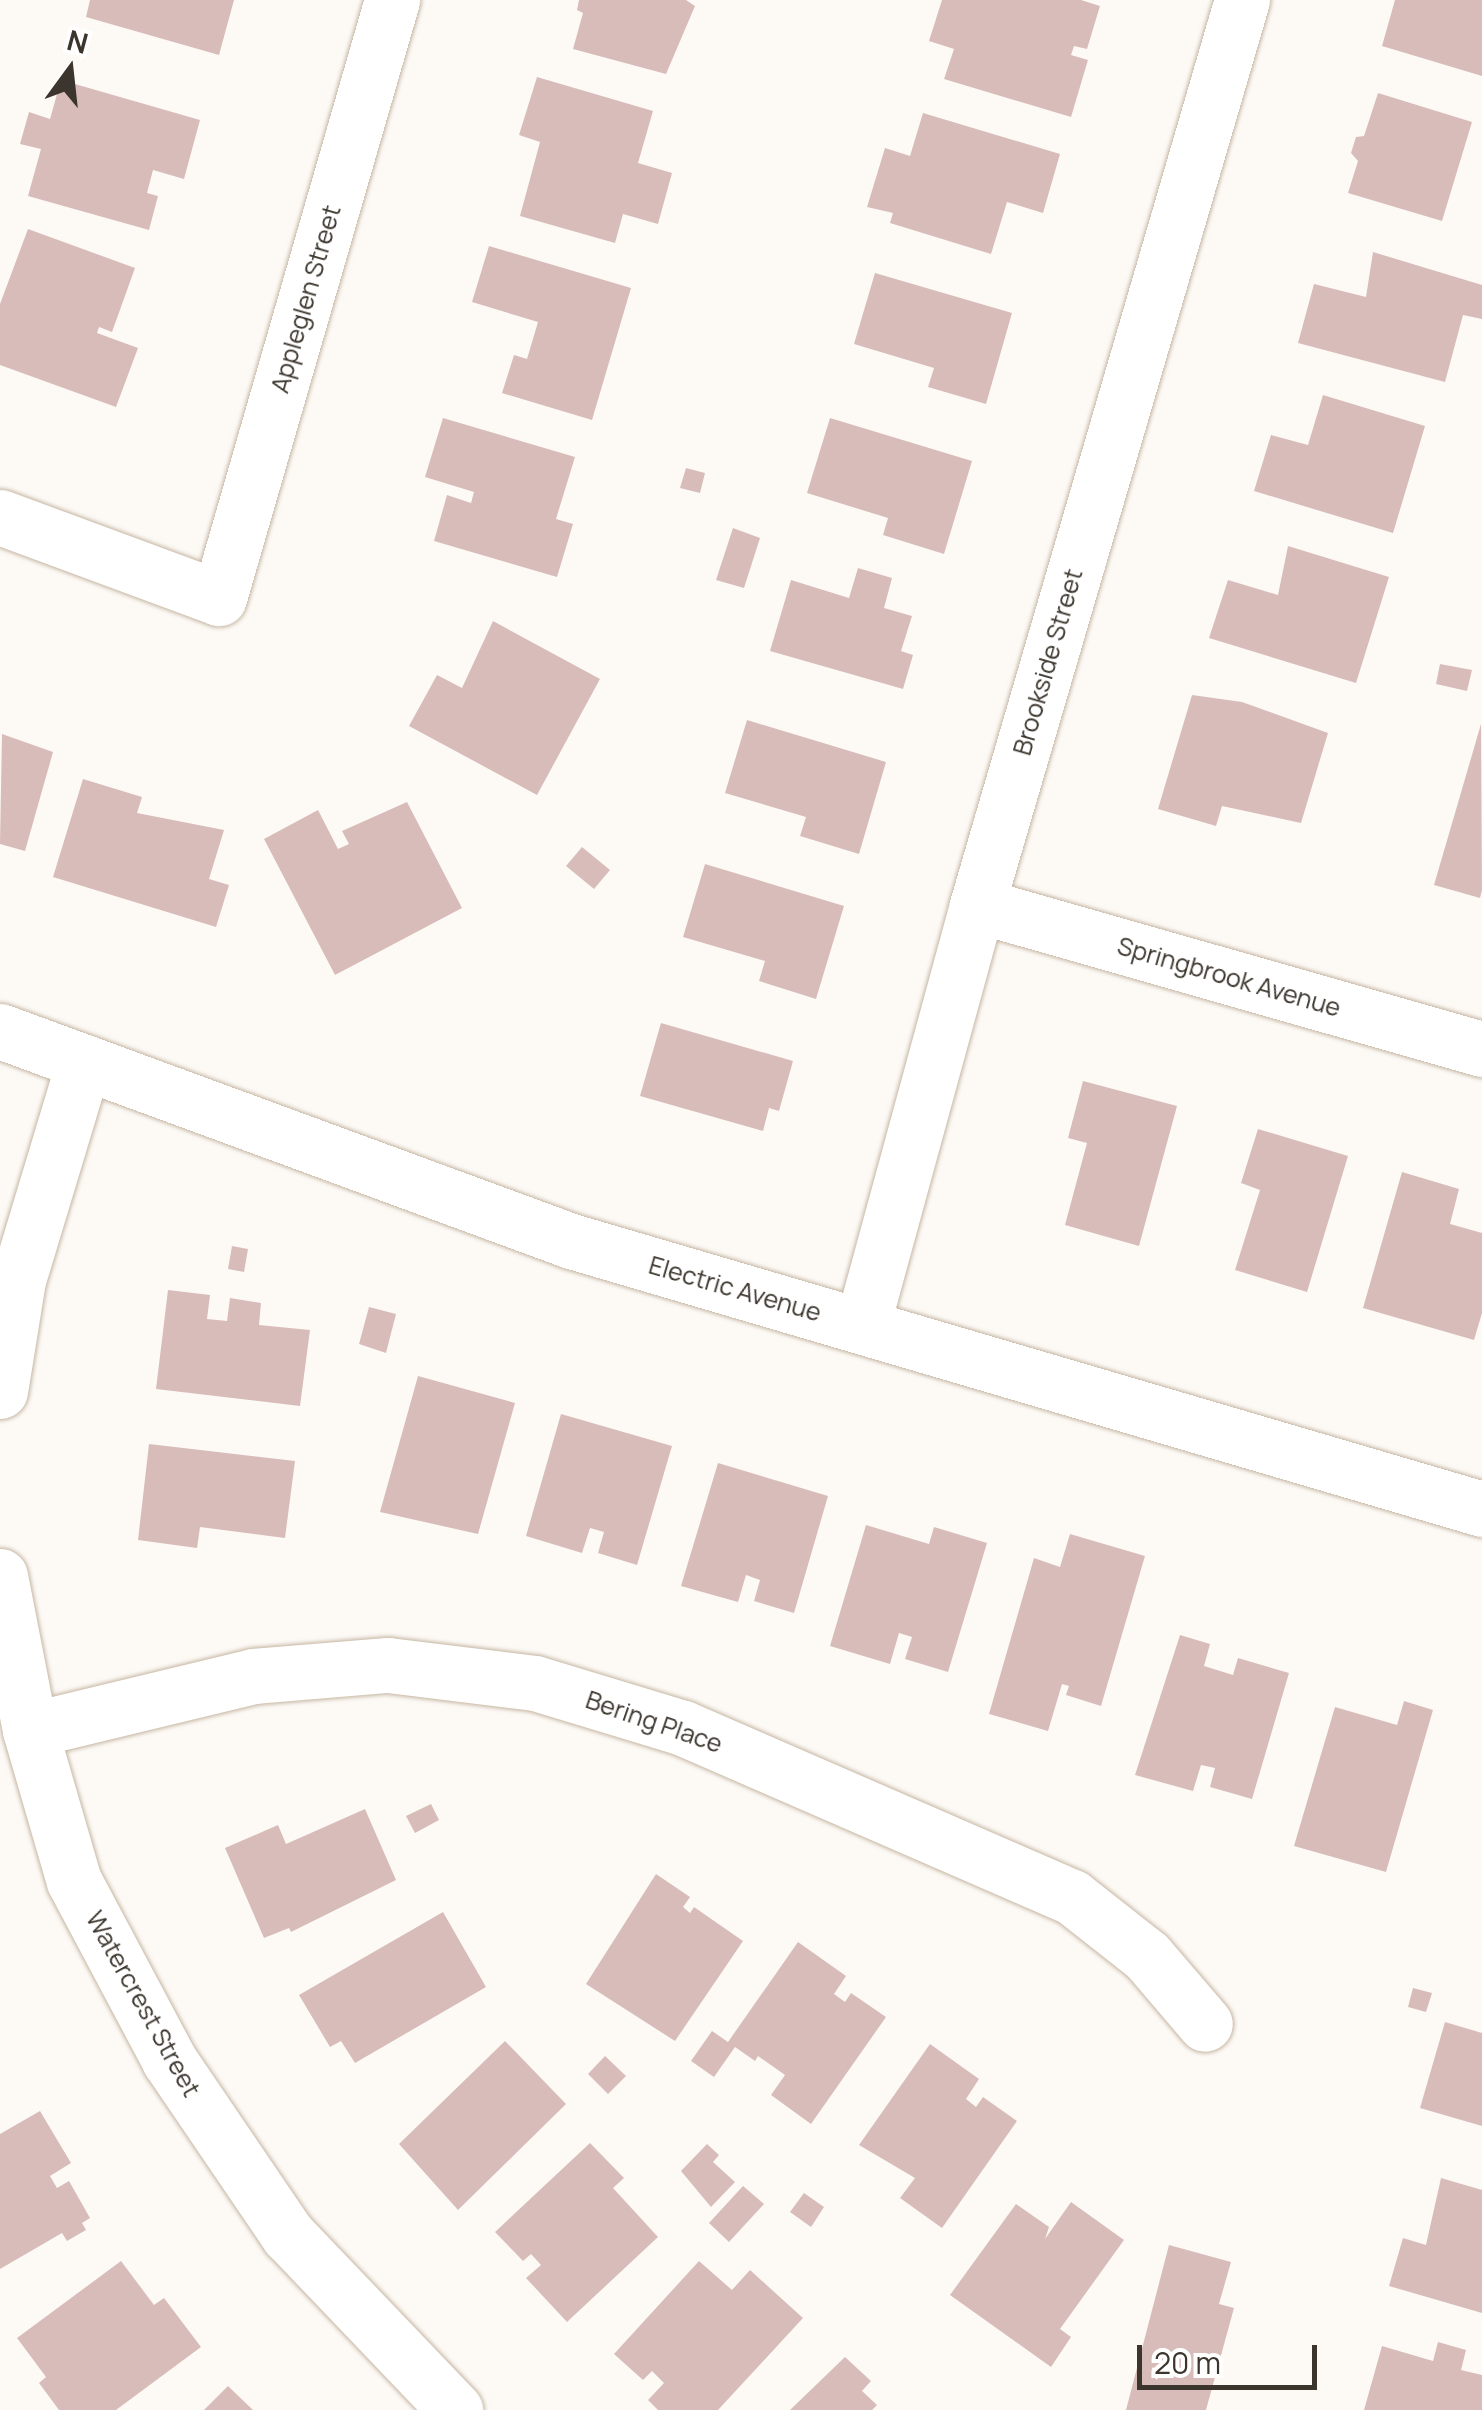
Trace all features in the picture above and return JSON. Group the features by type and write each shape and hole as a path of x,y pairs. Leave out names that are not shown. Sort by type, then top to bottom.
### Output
{"street":[{"name":"Appleglen Street","path":"0,517 219,598 392,0"},
{"name":"Brookside Street","path":"862,1326 977,905 1242,0"},
{"name":"Springbrook Avenue","path":"977,905 1482,1049"},
{"name":"Electric Avenue","path":"0,1030 570,1241 1482,1509"},
{"path":"0,1391 18,1280 84,1062"},
{"name":"Watercrest Street","path":"0,1576 30,1730 74,1881 169,2060 288,2236 454,2410"},
{"name":"Bering Place","path":"30,1730 252,1676 388,1665 535,1683 683,1728 1072,1897 1146,1956 1205,2024"}],"building":[{"path":"90,0 234,0 219,55 86,17"},
{"path":"579,0 686,0 695,6 666,74 573,49 583,13 577,10"},
{"path":"942,0 1081,0 1100,6 1087,49 1074,46 1071,55 1088,60 1071,117 944,79 954,49 929,41"},
{"path":"1395,0 1482,0 1482,76 1382,46"},
{"path":"537,77 653,111 638,163 672,173 658,224 623,214 615,243 520,216 540,142 519,135"},
{"path":"61,80 200,120 184,179 153,170 147,193 158,196 149,230 28,196 41,149 20,144 29,112 50,119"},
{"path":"1378,93 1472,122 1442,221 1348,193 1358,161 1351,153 1356,137 1364,136"},
{"path":"923,113 1060,154 1043,213 1007,202 991,254 890,223 893,213 867,207 885,148 910,156"},
{"path":"28,229 135,268 112,332 99,327 97,333 138,348 116,407 0,365 0,304"},
{"path":"489,246 631,288 592,420 502,393 514,355 527,359 538,322 472,302"},
{"path":"1373,252 1482,285 1482,319 1463,315 1445,382 1298,343 1314,284 1366,297"},
{"path":"875,273 1012,313 986,404 928,387 934,368 854,344"},
{"path":"1323,395 1425,426 1393,533 1254,491 1271,435 1308,445"},
{"path":"443,418 575,457 556,519 573,524 557,577 434,541 447,495 471,503 474,492 425,477"},
{"path":"830,418 972,461 944,554 883,535 888,518 807,493"},
{"path":"686,468 705,473 700,493 680,488"},
{"path":"733,528 760,538 744,588 716,580"},
{"path":"1288,546 1389,577 1356,683 1209,638 1228,580 1278,595"},
{"path":"858,568 892,578 884,608 912,616 901,651 913,655 903,689 770,651 791,580 849,598"},
{"path":"493,621 600,679 537,795 409,726 437,675 462,688"},
{"path":"1440,664 1472,670 1467,691 1436,684"},
{"path":"1192,695 1242,702 1328,733 1301,823 1222,806 1216,826 1158,809"},
{"path":"747,720 886,762 859,854 800,836 806,817 725,793"},
{"path":"1481,724 1482,890 1480,898 1434,885"},
{"path":"2,734 53,752 25,851 0,844"},
{"path":"83,779 142,797 137,813 224,830 209,879 229,885 216,927 53,877"},
{"path":"407,802 462,908 335,975 264,839 318,810 338,849 349,844 342,831"},
{"path":"582,847 610,870 594,889 566,866"},
{"path":"705,864 844,906 816,999 759,981 765,961 683,937"},
{"path":"661,1023 793,1061 779,1111 769,1108 763,1131 640,1096"},
{"path":"1083,1081 1177,1106 1139,1246 1065,1225 1087,1143 1068,1138"},
{"path":"1258,1129 1348,1156 1307,1292 1235,1270 1260,1190 1241,1183"},
{"path":"1402,1172 1459,1189 1450,1224 1482,1233 1482,1313 1474,1340 1363,1308"},
{"path":"232,1246 248,1249 244,1272 228,1269"},
{"path":"168,1290 210,1295 207,1319 227,1321 230,1298 261,1303 259,1325 310,1330 300,1406 156,1389"},
{"path":"369,1307 396,1314 386,1353 359,1344"},
{"path":"418,1376 515,1403 478,1534 380,1512"},
{"path":"561,1414 672,1446 637,1565 598,1553 604,1532 590,1528 582,1553 526,1536"},
{"path":"149,1444 295,1461 285,1538 200,1527 197,1548 138,1540"},
{"path":"718,1463 828,1496 794,1613 754,1601 760,1580 746,1575 738,1602 681,1586"},
{"path":"866,1525 929,1544 934,1527 987,1543 948,1672 905,1659 912,1637 899,1633 890,1664 830,1646"},
{"path":"1070,1534 1145,1556 1101,1706 1066,1695 1069,1686 1062,1684 1048,1731 989,1714 1034,1558 1060,1567"},
{"path":"1180,1635 1210,1644 1204,1666 1233,1675 1238,1658 1289,1673 1252,1799 1210,1787 1215,1768 1201,1765 1193,1791 1135,1775"},
{"path":"1404,1701 1433,1710 1386,1872 1294,1846 1335,1707 1397,1725"},
{"path":"431,1804 439,1820 415,1833 406,1816"},
{"path":"365,1809 396,1880 291,1932 289,1928 264,1938 225,1848 278,1825 286,1844"},
{"path":"656,1874 690,1897 683,1907 690,1913 694,1907 743,1941 675,2041 586,1984"},
{"path":"443,1912 486,1987 355,2063 341,2041 330,2047 299,1995"},
{"path":"798,1942 846,1976 834,1994 845,2002 851,1993 886,2017 811,2124 771,2095 785,2075 758,2056 755,2061 735,2047 714,2077 691,2061 712,2031 728,2042"},
{"path":"1413,1988 1432,1993 1426,2012 1408,2007"},
{"path":"1445,2022 1482,2033 1482,2126 1420,2108"},
{"path":"505,2041 566,2104 458,2210 399,2144"},
{"path":"930,2044 979,2079 966,2099 976,2107 983,2097 1017,2121 942,2228 900,2198 915,2178 859,2145"},
{"path":"605,2056 626,2076 608,2094 588,2074"},
{"path":"40,2111 71,2163 50,2176 57,2188 69,2181 90,2218 82,2223 86,2230 67,2241 62,2233 0,2269 0,2134"},
{"path":"590,2143 624,2178 613,2188 658,2237 567,2322 526,2278 541,2265 531,2254 523,2261 495,2232"},
{"path":"707,2144 719,2155 713,2162 735,2182 711,2207 681,2171"},
{"path":"1441,2178 1482,2190 1482,2313 1389,2286 1403,2238 1426,2245"},
{"path":"743,2186 764,2204 729,2242 709,2223"},
{"path":"804,2193 824,2207 811,2227 790,2212"},
{"path":"1071,2202 1124,2240 1060,2329 1071,2337 1051,2367 950,2295 1016,2204 1049,2227 1045,2239"},
{"path":"1169,2245 1231,2262 1219,2304 1234,2308 1206,2410 1126,2410"},
{"path":"121,2261 154,2305 164,2298 201,2347 116,2410 59,2410 39,2383 46,2377 17,2338"},
{"path":"699,2261 732,2290 750,2270 803,2318 718,2410 658,2410 648,2400 664,2383 652,2371 643,2380 614,2354"},
{"path":"1438,2342 1466,2350 1461,2370 1482,2375 1482,2410 1364,2410 1382,2346 1433,2361"},
{"path":"845,2357 871,2381 862,2391 877,2405 872,2410 790,2410"},
{"path":"228,2386 253,2410 204,2410"}]}
